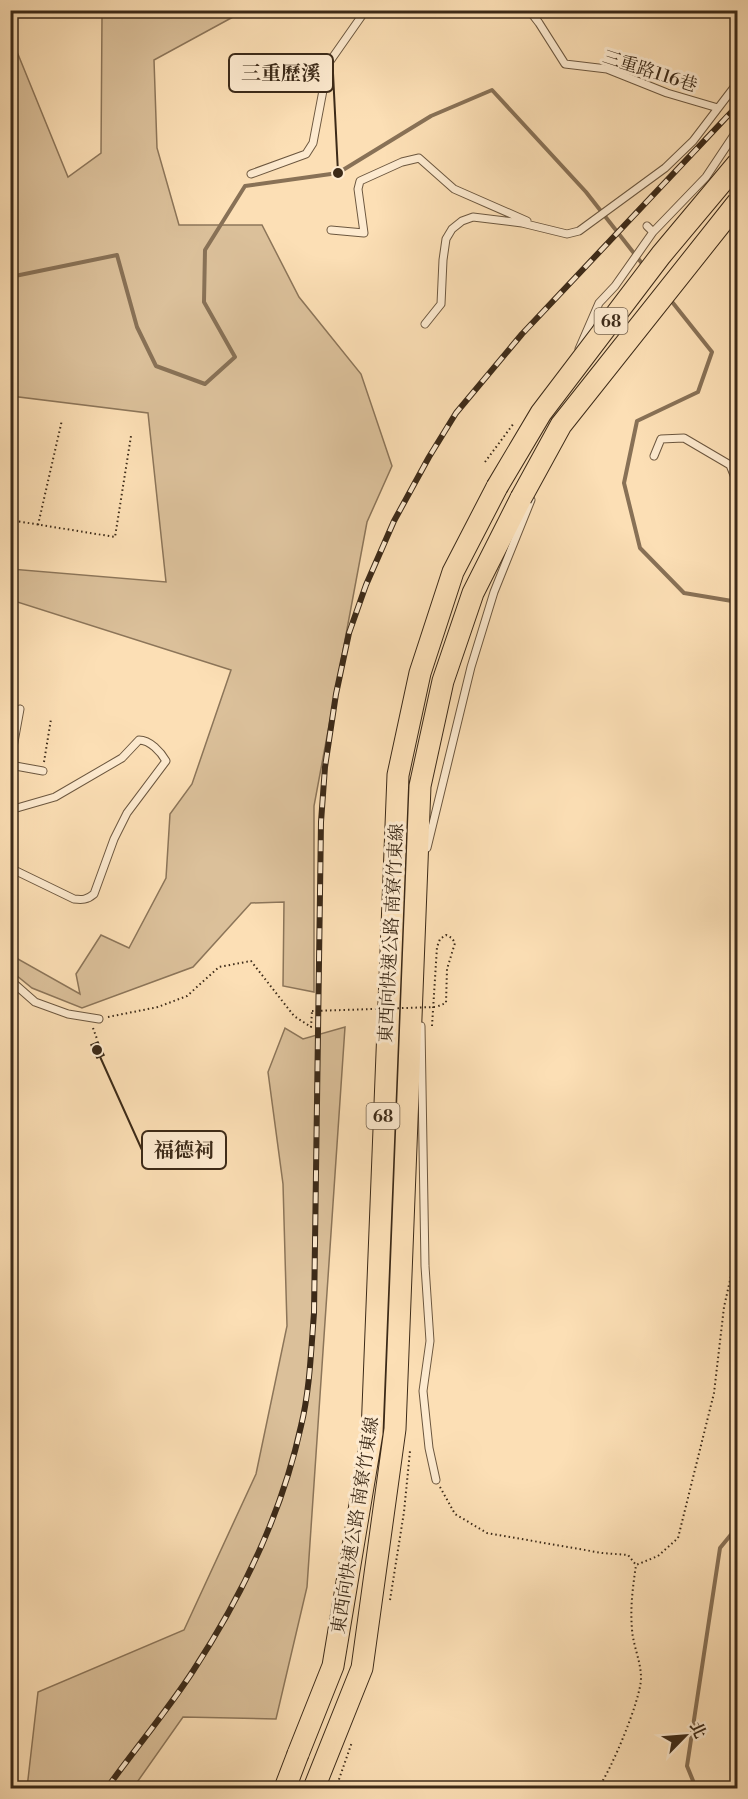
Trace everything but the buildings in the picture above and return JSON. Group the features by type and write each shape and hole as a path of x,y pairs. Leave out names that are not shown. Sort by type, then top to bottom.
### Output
{"highway":[{"name":"東西向快速公路 南寮竹東線","path":"285,1788 333,1666 372,1433 398,775 420,672 453,572 497,487 541,413 661,255 738,163"},
{"name":"東西向快速公路 南寮竹東線","path":"314,1788 362,1668 395,1429 420,786 443,681 473,593 561,425 738,202"}],"lane":[{"path":"251,174 306,154 313,143 328,64 363,14 370,10"},
{"name":"三重路116巷","path":"529,10 565,64 608,69 667,93 718,108"},
{"name":"三重路116巷","path":"540,227 567,234 592,224 679,155 693,141 738,82"},
{"path":"564,395 572,365 599,303 615,286 653,232 706,177 738,129"},
{"path":"331,230 364,233 358,189 360,181 402,162 418,158 454,189 540,227"},
{"path":"624,200 629,207"},
{"path":"425,324 433,317 441,304 444,249 446,239 452,229 462,221 473,217 540,227"},
{"path":"647,226 653,232"},
{"path":"426,855 471,667 490,603 524,521 559,416"},
{"path":"654,456 661,440 684,438 730,465 738,485"},
{"path":"20,709 10,764 43,771"},
{"path":"10,810 55,797 122,758 142,739 150,743 166,761 127,813 114,839 94,894 90,897 85,900 74,899 10,868"},
{"path":"420,992 421,902 425,867"},
{"path":"10,980 35,1002 68,1014 99,1019"},
{"path":"421,1013 425,1266 430,1341 423,1392 429,1448 436,1480"}],"path":[{"path":"38,525 62,420"},
{"path":"10,520 115,537 131,436"},
{"path":"43,771 51,719"},
{"path":"99,1019 158,1007 187,996 219,967 251,961 294,1016 311,1027 312,1011 436,1007 446,1003 447,969 455,943 446,935 440,939 437,947 430,1034 421,1054"},
{"path":"732,1201 738,1220"},
{"path":"636,1565 658,1556 678,1538 714,1393 724,1307 738,1245"},
{"path":"436,1480 455,1514 487,1533 593,1552 628,1555 636,1565 631,1597 632,1630 639,1658 641,1681 623,1739 598,1788"}],"shaded area":[{"path":"109,11 244,11 154,60 157,148 179,225 262,225 299,297 361,374 392,466 367,522 314,806 314,992 283,986 284,902 251,903 193,967 82,1008 32,988 11,971 11,955 80,994 76,974 101,935 129,948 166,878 170,814 192,784 231,670 11,600 11,569 166,582 148,413 11,396 11,37 68,177 101,153 102,16"},
{"path":"345,1027 307,1587 276,1719 183,1717 133,1788 27,1788 38,1692 184,1630 256,1474 287,1326 283,1184 268,1072 285,1028 303,1039"}],"waterway":[{"path":"10,277 117,255 137,327 156,366 205,384 235,357 204,302 205,250 245,186 338,173 431,116 492,90 586,192 644,266"},
{"path":"669,298 712,352 698,392 637,421 624,483 640,548 684,593 738,602"},
{"path":"696,1788 687,1766 720,1548 738,1526"}],"railway":[{"path":"107,1788 173,1701 211,1643 244,1583 283,1490 304,1412 314,1313 321,822 325,767 336,694 349,633 366,585 394,521 456,413 522,334 738,105"}],"place":[{"name":"三重歷溪","path":"338,173"},
{"name":"福德祠","path":"97,1050"}]}
